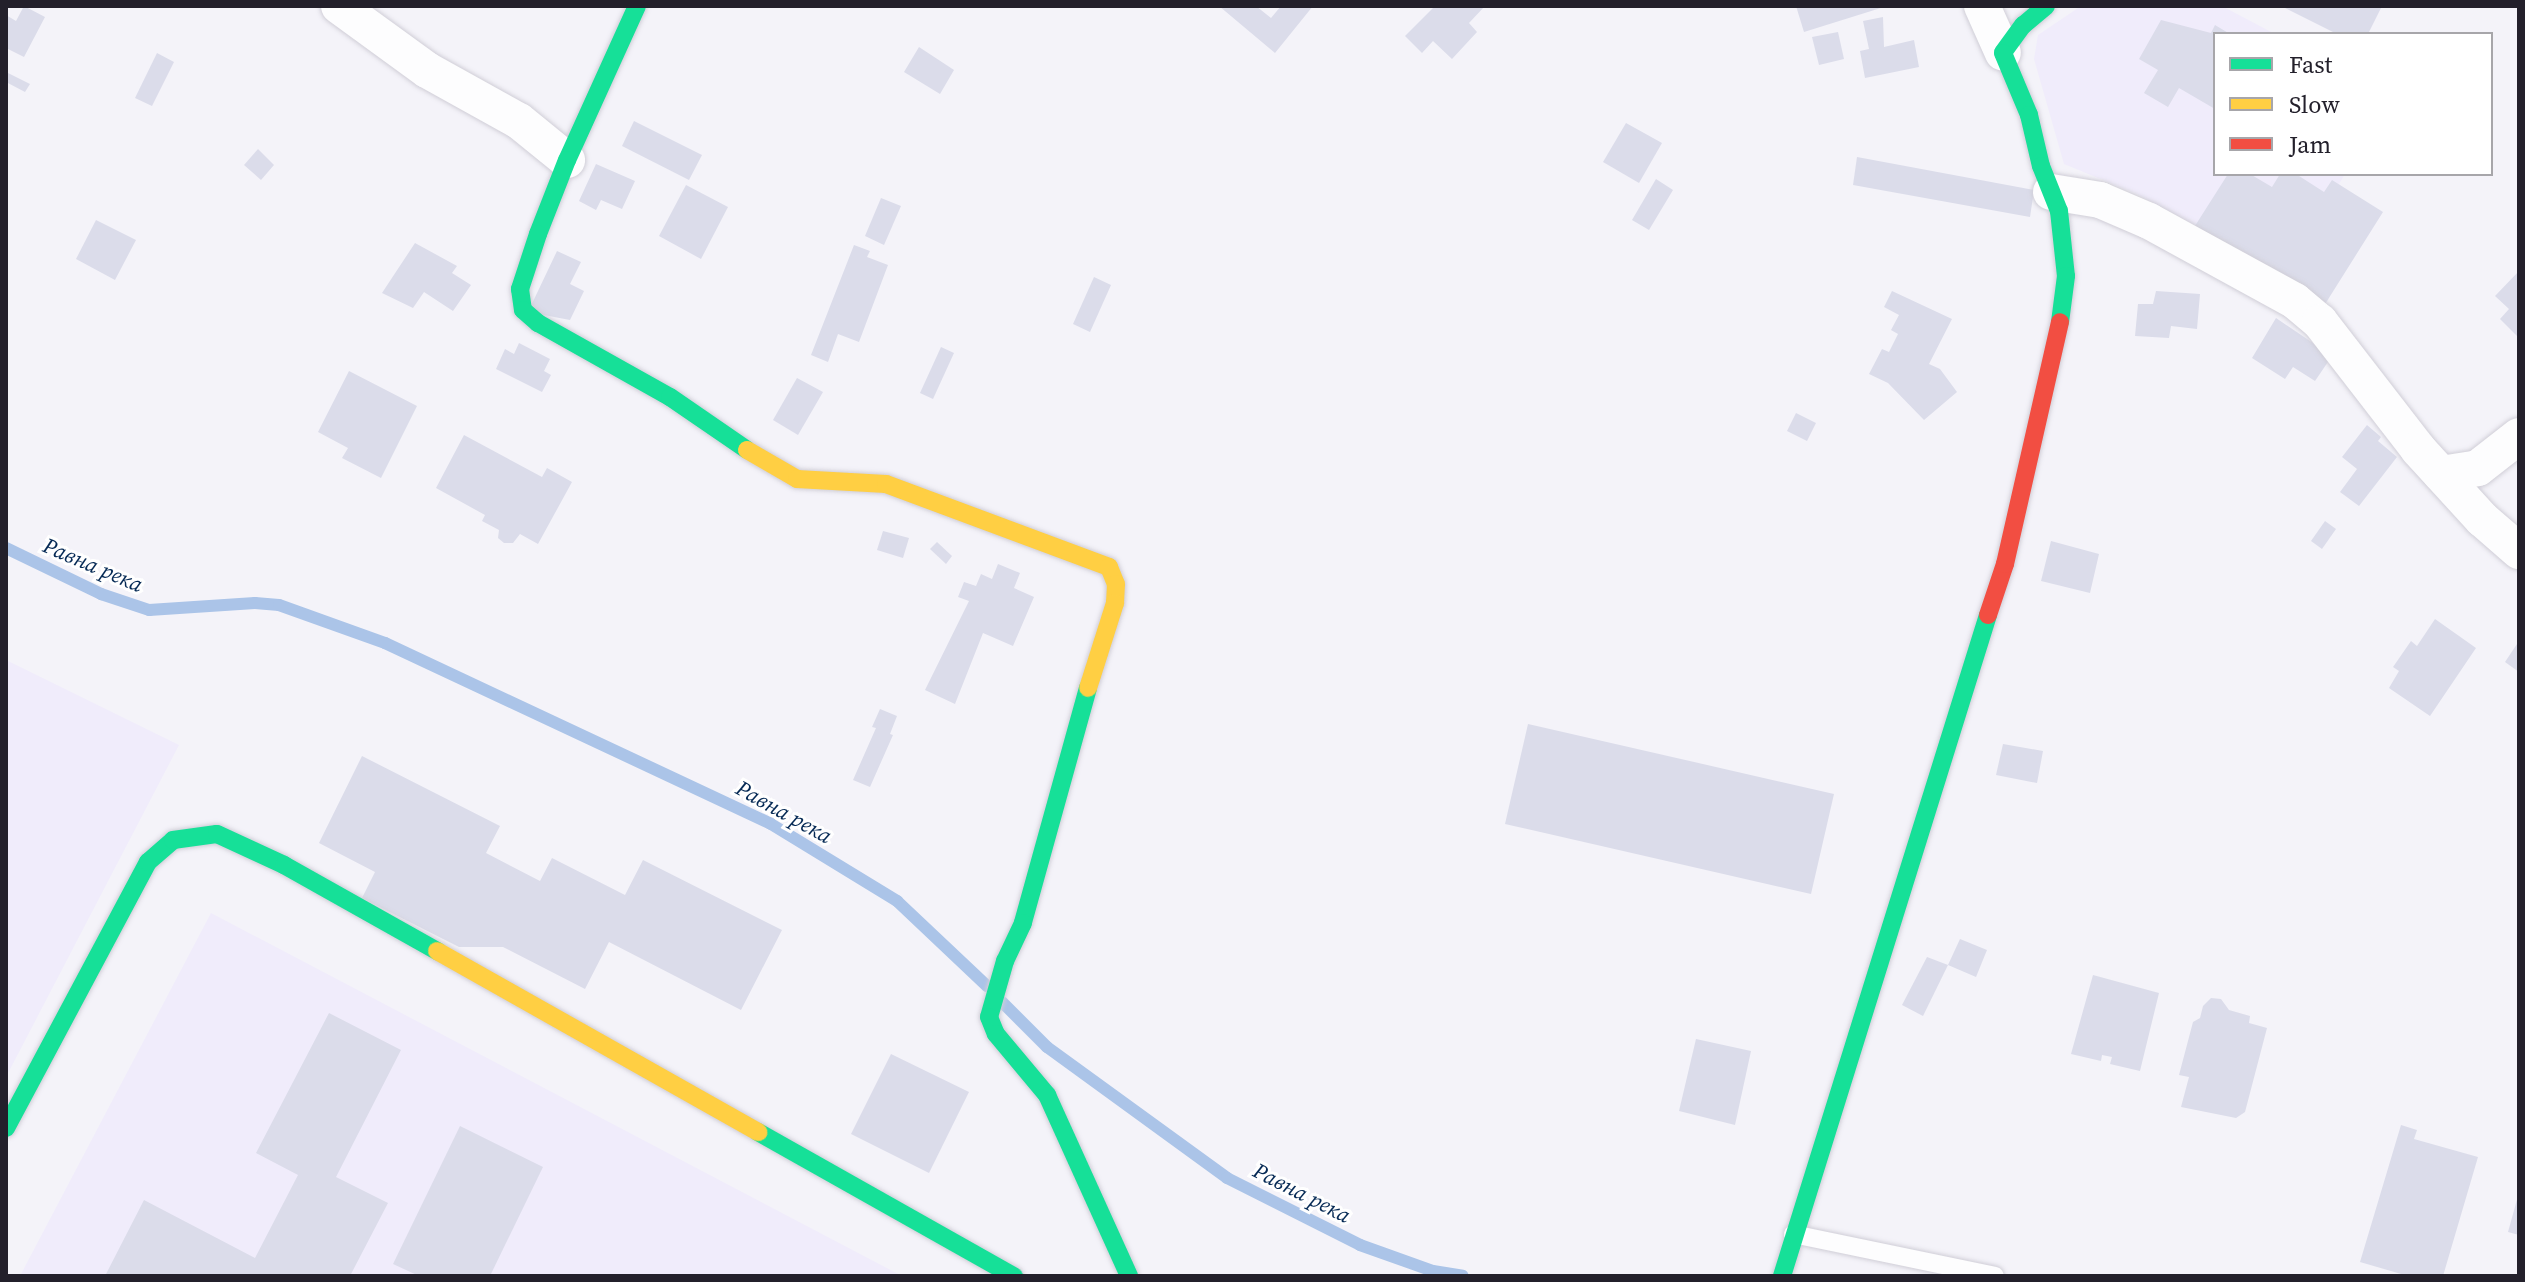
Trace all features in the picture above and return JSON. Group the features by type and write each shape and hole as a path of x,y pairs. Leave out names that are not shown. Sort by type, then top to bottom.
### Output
{"street":[{"path":"339,6 427,70 519,121 567,160"},
{"path":"637,6 567,160 520,289 523,310 538,323 670,397 771,467 797,479 886,484 1109,567 1116,584 1115,603 1089,682 1023,923 1005,961 989,1017 996,1034 1047,1095 1129,1276"},
{"path":"1782,1276 2005,564 2058,336 2066,276 2059,211 2029,115 1982,6"},
{"path":"2003,53 2023,25 2046,6"},
{"path":"2051,192 2100,200 2149,221 2295,301 2320,322 2441,474 2482,519 2519,551"},
{"path":"2441,474 2478,468 2519,436"},
{"path":"6,1128 148,862 173,840 190,835 217,834 297,873 1014,1276"}],"lane":[{"path":"1793,1234 1995,1276"}],"shaded area":[{"path":"2081,6 2222,6 2271,32 2213,32 2213,176 2344,176 2339,184 2373,217 2312,289 2137,194 2064,164 2034,59 2038,35"},
{"path":"6,660 179,745 6,1077"},
{"path":"211,913 902,1276 20,1276"}],"building":[{"path":"24,6 45,17 24,57 6,48 6,15 16,21"},
{"path":"1219,6 1256,6 1271,18 1281,6 1313,6 1275,53"},
{"path":"1435,6 1485,6 1469,23 1477,32 1452,59 1433,41 1422,53 1405,36"},
{"path":"1796,6 1884,6 1884,7 1804,32"},
{"path":"2281,6 2382,6 2369,32 2333,32"},
{"path":"1883,17 1884,47 1914,40 1919,67 1865,78 1860,51 1869,49 1863,21"},
{"path":"2161,20 2211,33 2215,25 2227,32 2213,32 2213,108 2179,88 2168,107 2144,93 2158,70 2139,59"},
{"path":"1838,32 1844,59 1819,65 1812,37"},
{"path":"919,47 954,70 940,94 904,72"},
{"path":"157,53 174,62 152,106 135,98"},
{"path":"6,72 30,84 25,92 6,82"},
{"path":"634,121 702,155 689,180 622,146"},
{"path":"1626,123 1662,143 1639,183 1603,162"},
{"path":"258,149 274,165 261,180 244,165"},
{"path":"1857,157 2034,190 2030,217 1853,185"},
{"path":"596,164 635,181 622,209 601,200 596,210 579,201"},
{"path":"2227,176 2253,176 2272,187 2279,176 2299,176 2324,192 2332,180 2383,212 2322,309 2193,229"},
{"path":"1656,179 1673,190 1649,230 1632,220"},
{"path":"686,185 728,207 701,259 659,236"},
{"path":"881,198 901,206 884,245 865,236"},
{"path":"96,220 136,240 115,280 76,259"},
{"path":"415,243 457,266 452,273 471,285 453,311 424,292 413,308 382,293"},
{"path":"854,245 870,251 867,257 888,265 859,342 838,334 828,362 811,355"},
{"path":"557,251 581,262 570,284 584,291 570,320 528,312"},
{"path":"2519,271 2519,338 2500,319 2509,309 2495,296"},
{"path":"1094,277 1111,285 1090,332 1073,324"},
{"path":"1892,291 1952,319 1929,364 1940,369 1957,392 1924,420 1888,383 1869,374 1882,349 1889,352 1898,334 1891,330 1899,315 1884,307"},
{"path":"2156,291 2200,294 2197,329 2171,326 2169,338 2135,336 2138,304 2153,304"},
{"path":"2276,318 2332,356 2315,381 2293,367 2285,379 2252,358"},
{"path":"519,343 550,359 544,371 551,375 542,392 496,369 505,349 514,354"},
{"path":"941,347 954,353 933,399 920,393"},
{"path":"349,371 417,406 381,478 342,458 348,448 318,432"},
{"path":"797,378 823,392 798,435 773,420"},
{"path":"1796,413 1816,423 1807,441 1787,431"},
{"path":"2367,425 2381,437 2378,441 2397,457 2359,506 2340,492 2357,469 2342,457"},
{"path":"464,435 542,477 547,468 572,482 538,544 520,534 513,543 504,543 498,538 499,530 482,521 485,515 436,488"},
{"path":"2325,521 2336,529 2322,549 2311,541"},
{"path":"883,531 909,538 903,558 877,550"},
{"path":"2051,541 2099,554 2090,593 2041,581"},
{"path":"937,542 952,556 946,564 930,549"},
{"path":"998,564 1020,573 1014,588 1034,597 1013,646 983,633 955,704 925,690 969,601 958,597 964,582 976,586 981,574 992,579"},
{"path":"2435,619 2476,648 2430,716 2389,688 2399,671 2393,667 2411,641 2417,646"},
{"path":"2519,641 2519,672 2505,662"},
{"path":"880,709 897,716 890,734 893,735 870,787 853,780 876,728 872,727"},
{"path":"1528,724 1834,794 1811,894 1505,824"},
{"path":"2003,744 2043,751 2037,783 1996,775"},
{"path":"362,756 500,826 486,853 540,881 552,858 625,895 643,860 782,930 741,1010 609,942 585,989 503,947 459,947 362,898 375,872 319,843"},
{"path":"1960,939 1987,950 1976,977 1948,965"},
{"path":"1927,957 1948,965 1923,1016 1902,1005"},
{"path":"2093,975 2159,993 2140,1071 2110,1064 2112,1057 2102,1055 2101,1061 2071,1054"},
{"path":"2211,998 2221,999 2229,1010 2250,1016 2249,1023 2267,1028 2245,1112 2236,1118 2181,1107 2189,1077 2179,1075 2193,1022 2200,1018 2203,1006"},
{"path":"329,1013 401,1050 336,1177 388,1203 350,1276 105,1276 144,1200 255,1258 298,1175 256,1153"},
{"path":"1696,1039 1751,1051 1735,1125 1679,1111"},
{"path":"891,1054 969,1092 929,1173 851,1134"},
{"path":"2401,1125 2417,1130 2414,1139 2478,1157 2443,1276 2408,1276 2360,1262"},
{"path":"460,1126 543,1167 490,1276 419,1276 393,1264"},
{"path":"2519,1196 2519,1235 2508,1232"}],"waterway":[{"name":"Равна река","path":"6,548 101,594 149,610 255,603 279,605 385,643 771,824 897,901 987,986"},
{"name":"Равна река","path":"1002,1002 1047,1047 1227,1178 1360,1245 1433,1271 1463,1276"}],"traffic: fast":[{"path":"637,6 567,160 538,234 520,289 523,310 538,323 670,397 747,450"},
{"path":"2046,6 2023,25 2003,53 2029,115 2041,166 2059,211 2066,276 2060,322"},
{"path":"1782,1276 1988,615"},
{"path":"1088,688 1023,923 1005,961 989,1017 996,1034 1047,1095 1129,1276"},
{"path":"6,1128 148,862 173,840 217,834 284,865 437,951"},
{"path":"758,1132 1014,1276"}],"traffic: slow":[{"path":"747,450 797,479 886,484 1109,567 1116,584 1115,603 1088,688"},
{"path":"437,951 758,1132"}],"traffic: jam":[{"path":"1988,615 2005,564 2060,322"}]}
